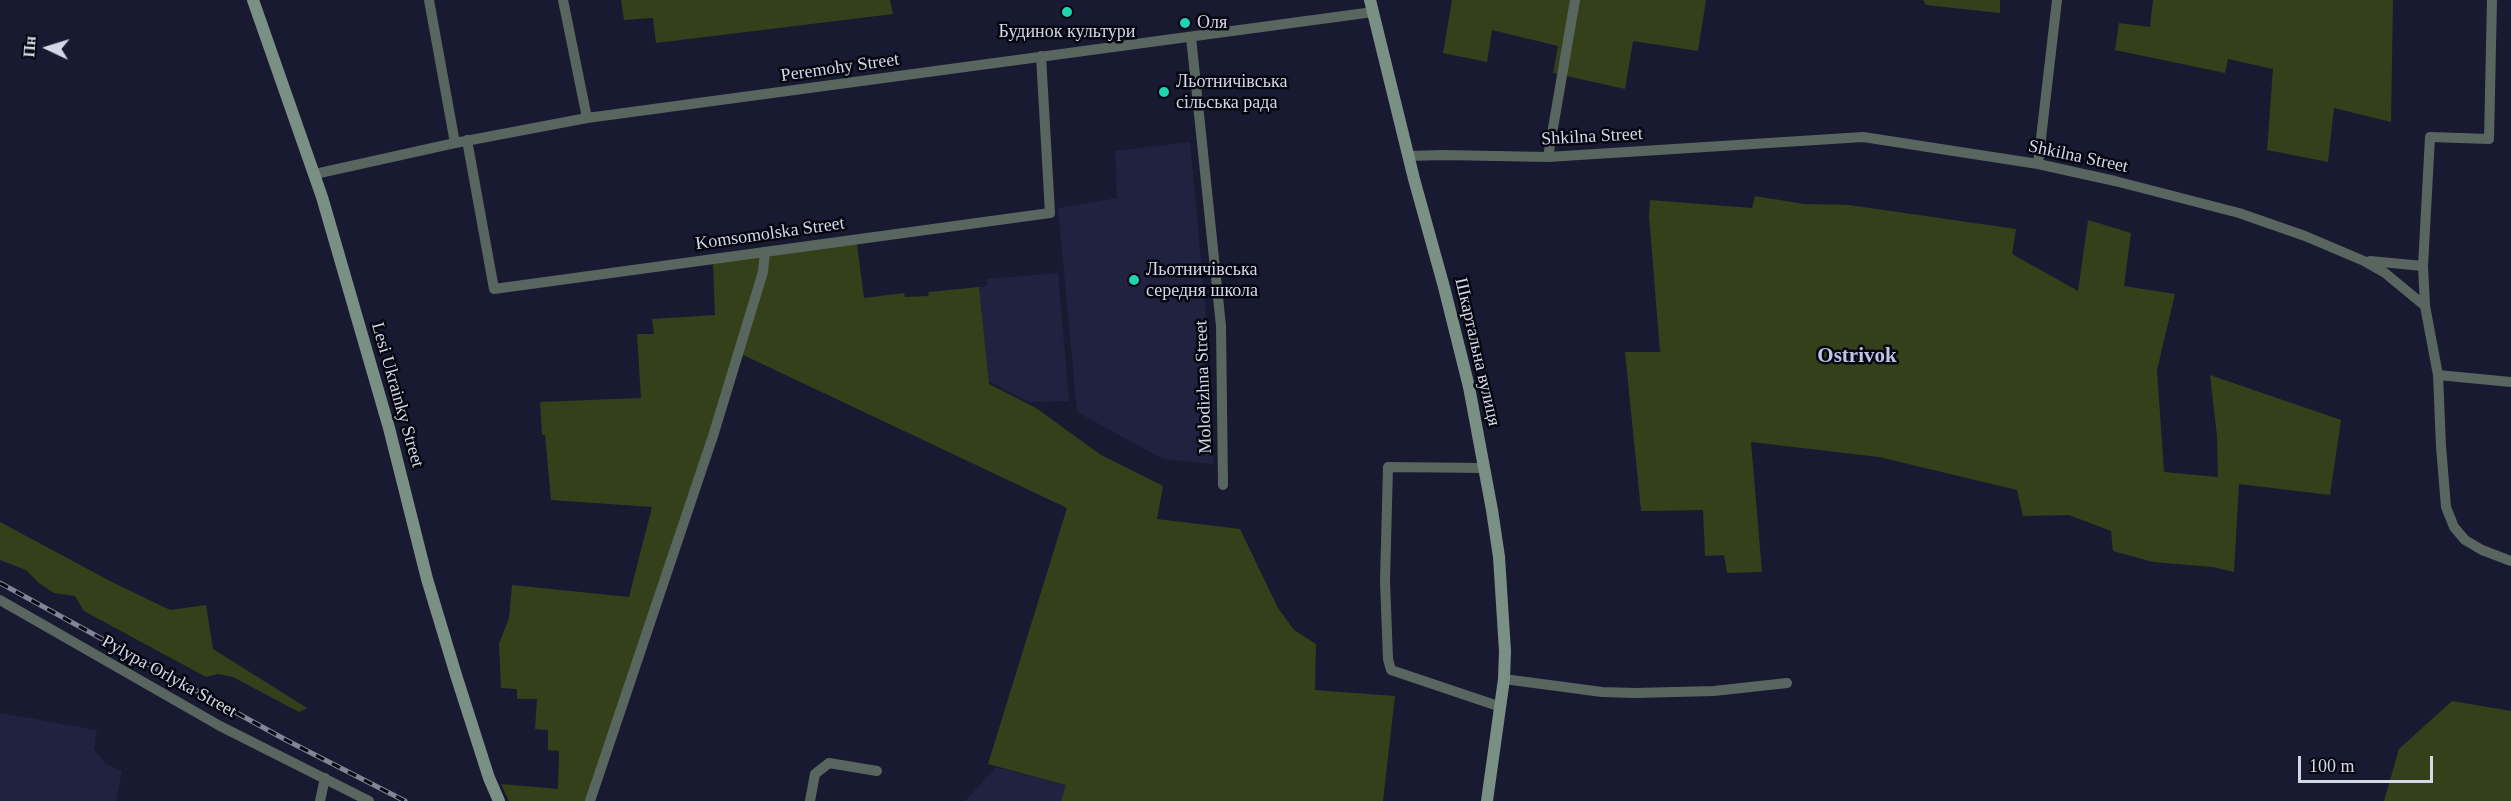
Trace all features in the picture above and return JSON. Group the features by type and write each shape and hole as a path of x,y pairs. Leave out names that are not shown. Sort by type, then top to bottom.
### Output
{"street":[{"name":"Lesi Ukrainky Street","path":"253,0 315,174 389,428 427,579 489,778 499,801"},
{"path":"429,0 455,142"},
{"path":"563,0 587,118"},
{"path":"1548,157 1575,0"},
{"path":"2038,165 2057,0"},
{"path":"2492,0 2489,139 2430,137 2423,266 2425,306 2438,375 2440,446 2446,507 2454,527 2465,540 2482,550 2511,561"},
{"name":"Peremohy Street","path":"315,174 455,142 587,118 1191,37 1371,6"},
{"name":"Шкартальна вулиця","path":"1371,6 1469,387 1499,557 1505,651 1504,679 1487,801"},
{"name":"Molodizhna Street","path":"1191,37 1221,326 1223,486"},
{"name":"Komsomolska Street","path":"467,140 494,289 1050,213 1041,57"},
{"name":"Shkilna Street","path":"1408,156 1443,154 1548,157 1863,137 2038,165 2115,181 2239,213 2305,236 2364,261 2385,273 2425,306"},
{"path":"590,801 716,425 763,272 765,252"},
{"path":"2364,261 2423,266"},
{"path":"2438,375 2511,382"},
{"path":"1484,468 1388,467 1385,580 1388,659 1391,670 1501,707"},
{"name":"Pylypa Orlyka Street","path":"0,600 220,726 369,801"},
{"path":"1504,679 1602,692 1635,693 1714,691 1787,683"},
{"path":"810,801 815,774 829,764 877,771"},
{"path":"320,801 325,778"}],"shaded area":[{"name":"Льотничівська середня школа","path":"1190,142 1205,303 1214,464 1163,459 1077,412 1058,208 1117,198 1115,151"},
{"path":"1058,273 1069,401 1029,402 988,381 979,287 987,286 987,279"},
{"path":"0,713 97,730 94,749 106,764 122,771 116,801 0,801"},
{"path":"996,767 1067,785 1061,801 965,801"}],"green space":[{"path":"621,0 890,0 893,14 656,43 653,18 624,20"},
{"path":"1452,0 1706,0 1698,51 1633,41 1625,89 1553,73 1558,46 1492,30 1487,62 1443,53"},
{"path":"1923,0 2000,0 2000,13 1926,5"},
{"path":"2153,0 2393,0 2391,122 2334,108 2328,162 2267,150 2273,69 2228,59 2225,73 2115,50 2119,23 2150,27"},
{"path":"1755,196 1804,204 1849,205 2016,229 2012,254 2078,291 2088,220 2131,233 2124,286 2175,294 2157,370 2164,472 2218,477 2217,436 2210,375 2341,420 2330,495 2239,484 2234,572 2213,567 2153,562 2113,551 2111,531 2069,515 2023,516 2017,490 1879,457 1751,442 1762,572 1727,573 1724,555 1705,556 1703,510 1641,511 1625,352 1660,352 1649,216 1650,200 1752,208"},
{"path":"857,244 864,298 904,293 905,297 928,296 929,292 979,287 989,384 1036,408 1101,455 1163,486 1157,519 1240,529 1278,608 1294,630 1316,644 1315,690 1395,696 1383,801 1061,801 1066,785 988,764 1067,508 739,353 590,801 509,801 501,784 558,789 559,751 548,750 548,730 535,729 537,699 517,699 517,689 501,688 499,644 509,618 512,585 629,597 652,507 551,500 540,402 641,398 637,334 654,334 652,319 715,315 713,263"},
{"path":"0,522 170,610 206,605 213,649 307,708 299,712 233,677 218,674 206,677 84,611 75,596 54,593 26,570 0,560"},
{"path":"2452,701 2511,711 2511,801 2384,801 2399,749"}],"railway":[{"path":"0,583 286,740 405,801"}],"place":[{"name":"Будинок культури","path":"1067,12"},
{"name":"Оля","path":"1185,23"},
{"name":"Льотничівська сільська рада","path":"1164,92"},
{"name":"Льотничівська середня школа","path":"1134,280"}],"district":[{"name":"Ostrivok","path":"1857,357"}]}
